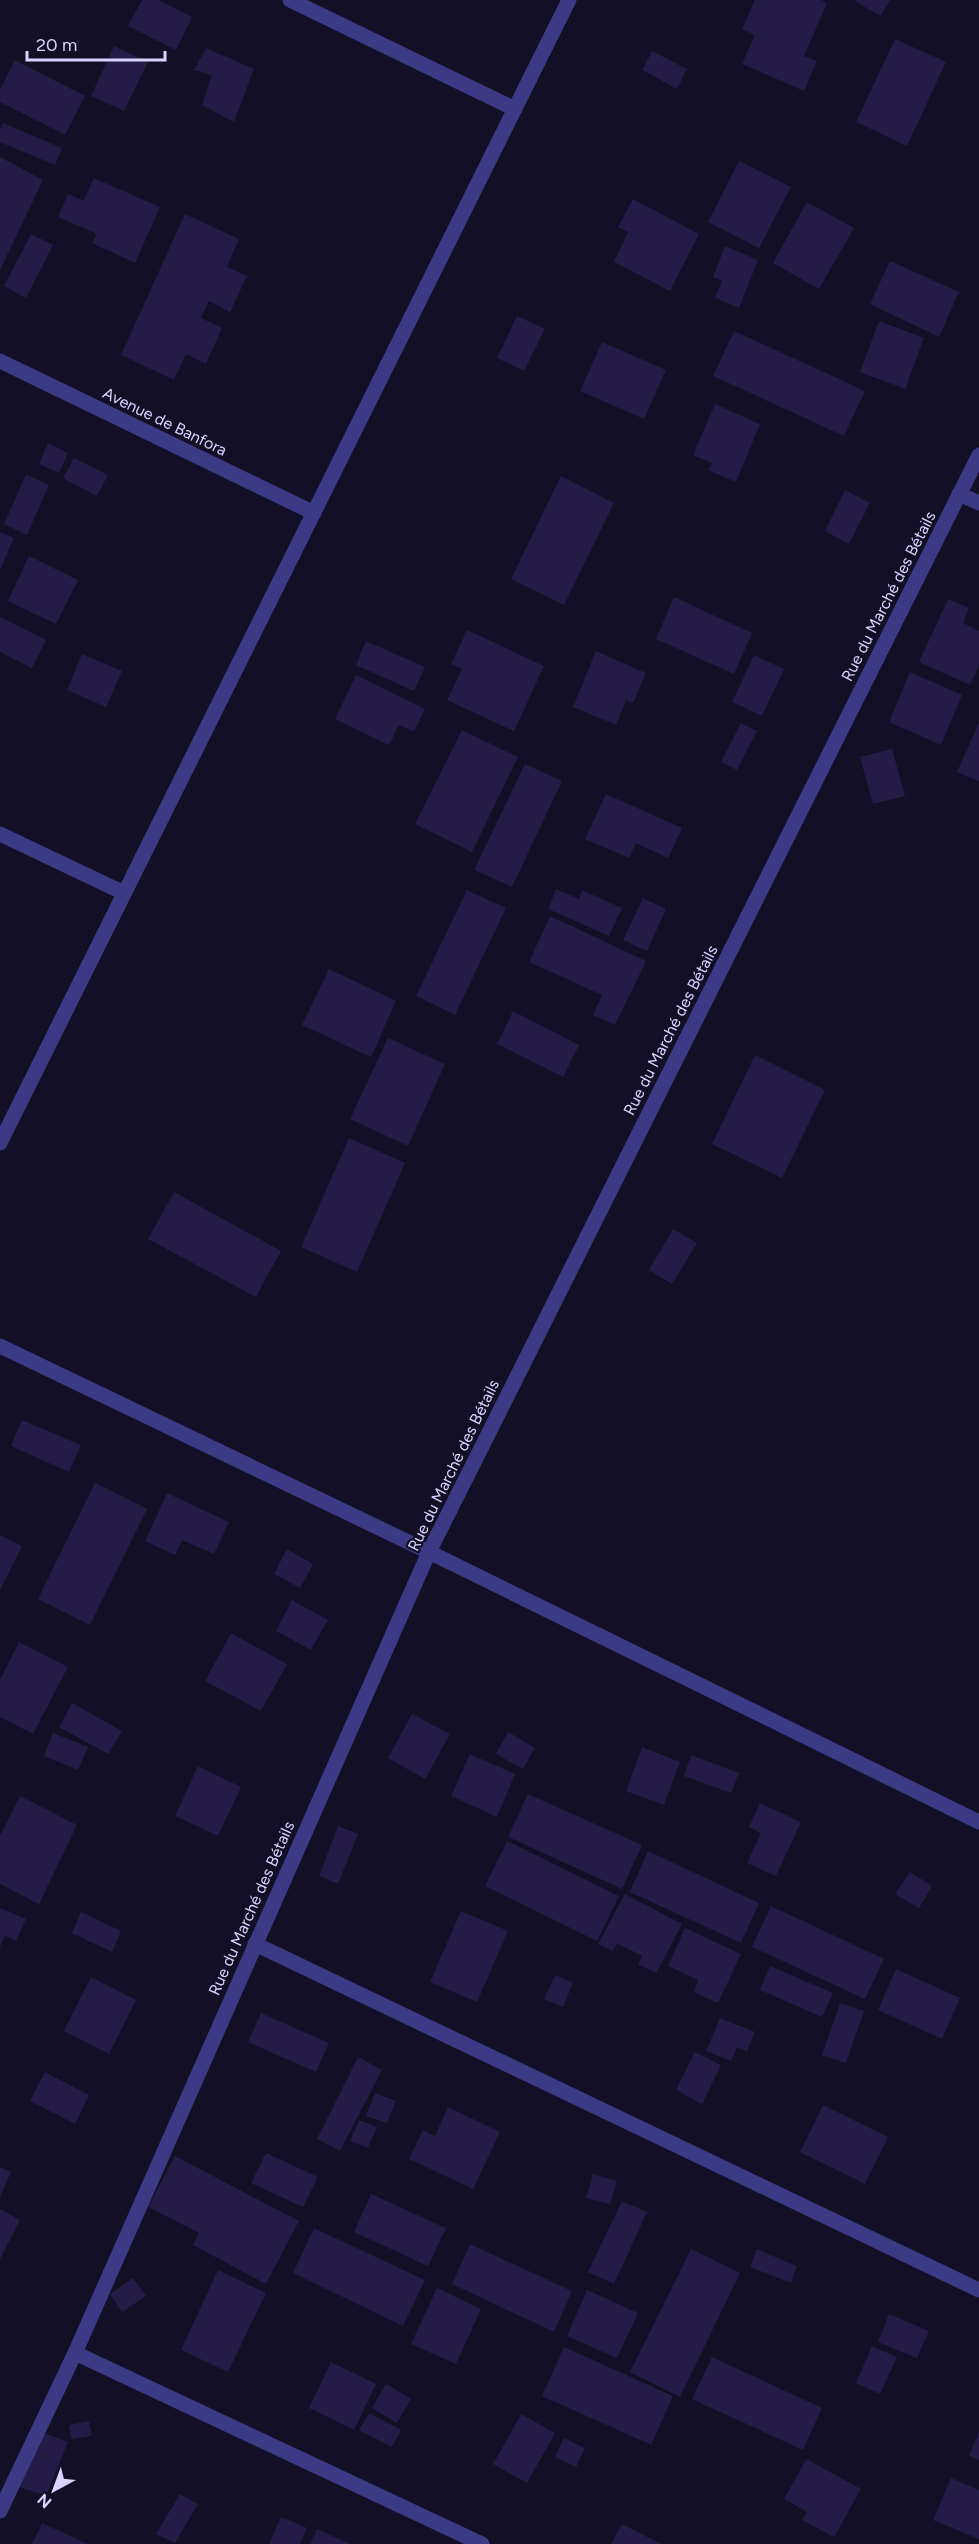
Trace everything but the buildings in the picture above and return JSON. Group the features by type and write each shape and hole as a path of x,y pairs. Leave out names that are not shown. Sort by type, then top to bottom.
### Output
{"street":[{"path":"290,0 515,109"},
{"path":"0,1143 569,0"},
{"name":"Avenue de Banfora","path":"0,361 314,513"},
{"name":"Rue du Marché des Bétails","path":"0,2511 75,2353 429,1552 979,455"},
{"path":"959,494 979,504"},
{"path":"0,834 124,893"},
{"path":"0,1346 429,1552 979,1822"},
{"path":"255,1944 979,2290"},
{"path":"75,2353 482,2544"}]}
